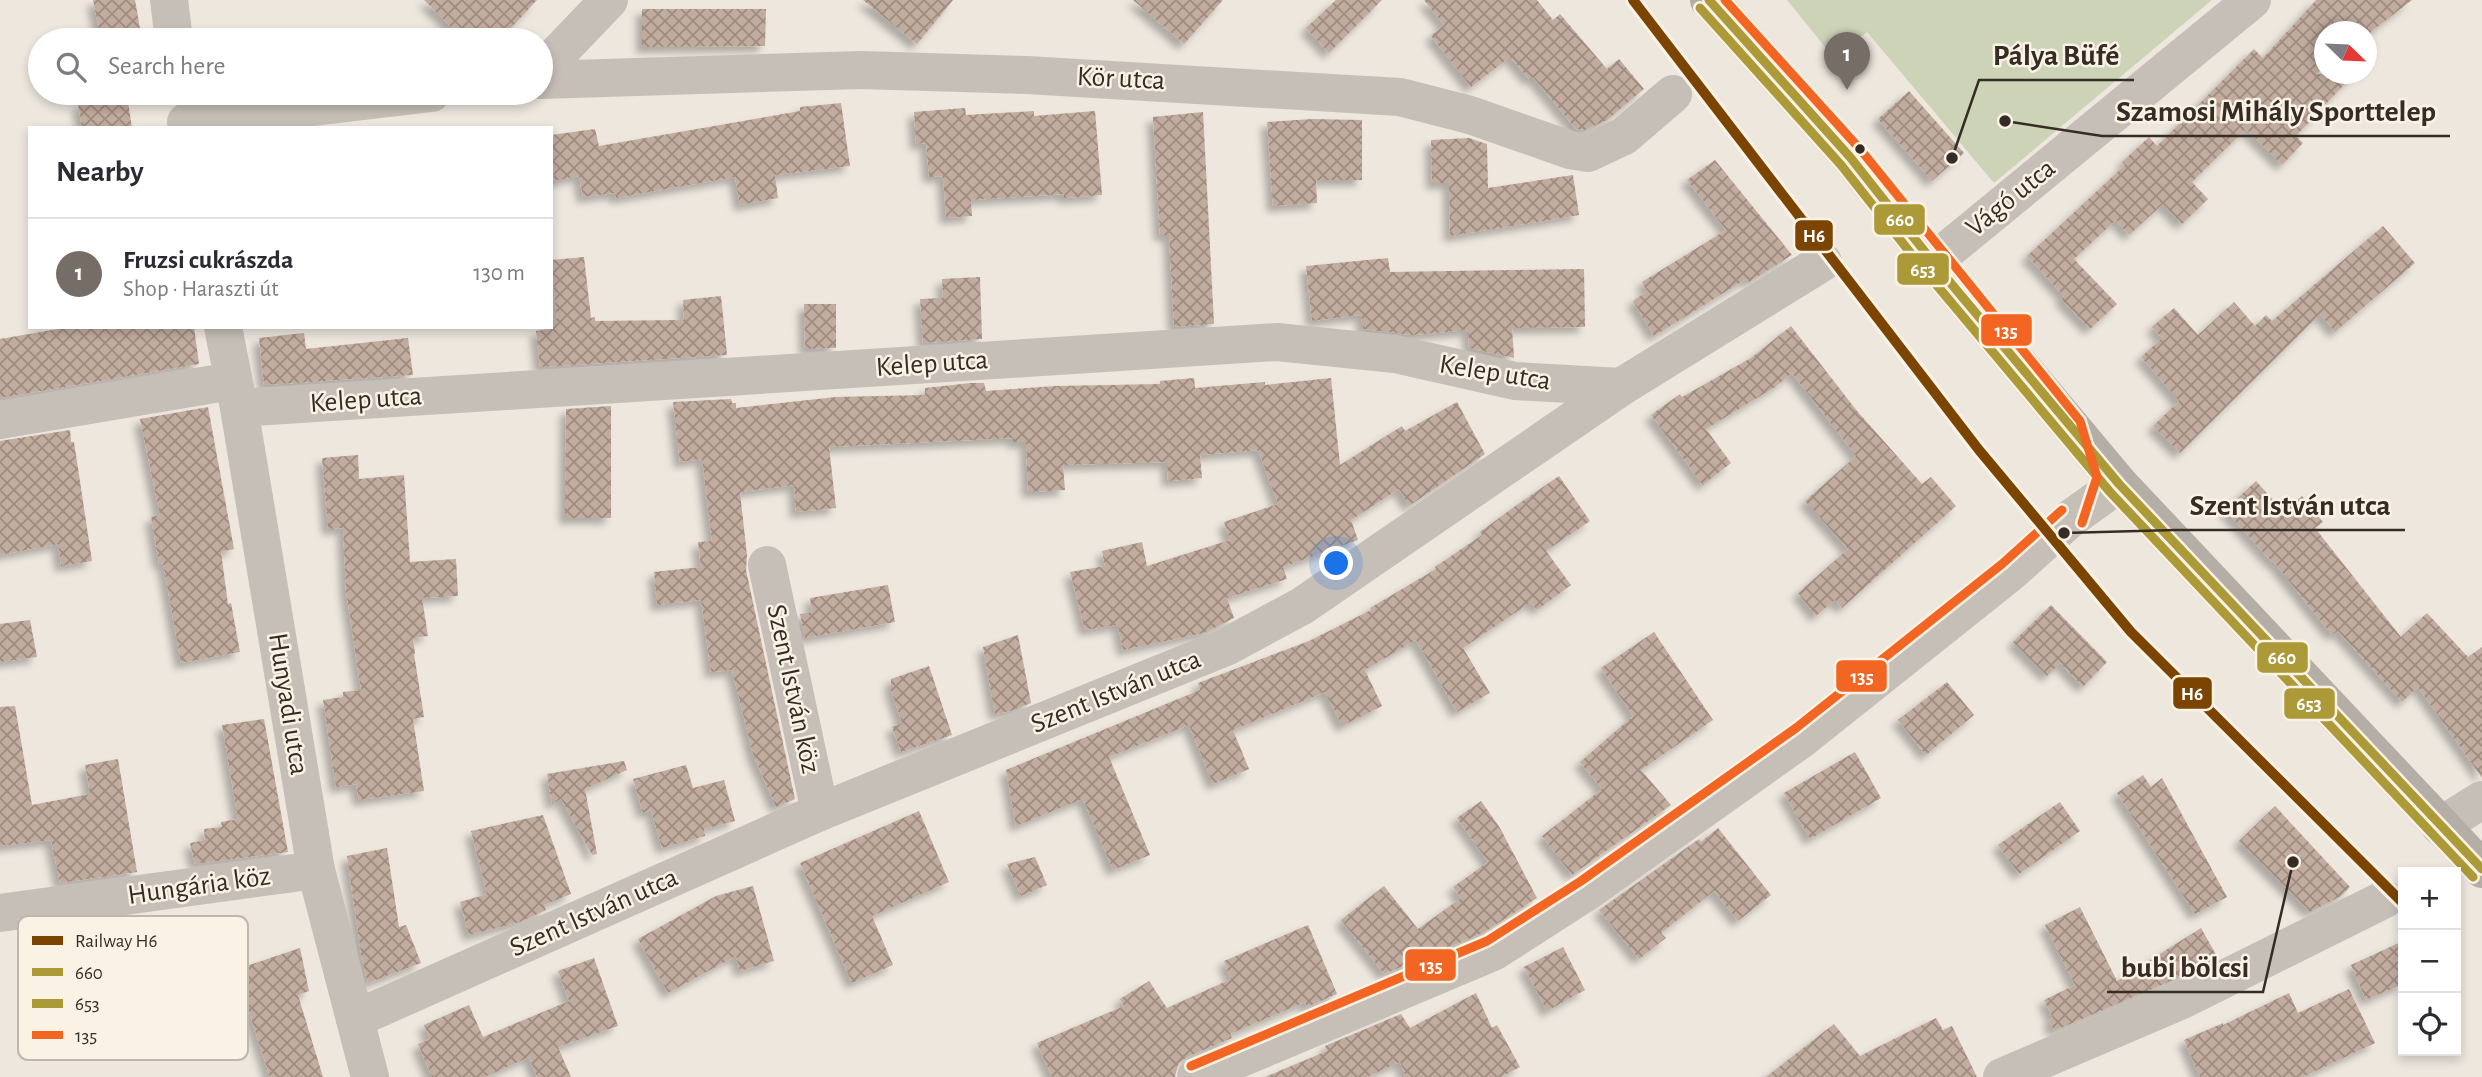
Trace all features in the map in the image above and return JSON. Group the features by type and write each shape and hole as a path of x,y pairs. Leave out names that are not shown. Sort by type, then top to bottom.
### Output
{"main road":[{"path":"1709,0 1850,157 1933,262 2119,484 2482,869"}],"street":[{"path":"169,0 172,28"},
{"path":"553,58 609,0"},
{"name":"Vágó utca","path":"1933,262 2252,0"},
{"name":"Kör utca","path":"553,80 861,70 1054,76 1387,96 1401,97 1470,115 1570,150 1588,153 1624,136 1673,94"},
{"path":"185,114 291,105"},
{"name":"Szent István utca","path":"355,1019 820,812 1226,647 1314,598 1621,387 1823,262"},
{"name":"Hunyadi utca","path":"223,329 316,870 370,1077"},
{"name":"Kelep utca","path":"0,420 235,395 1277,342 1395,354 1515,382 1621,387"},
{"path":"2070,428 2085,477 2070,519"},
{"path":"1196,1077 1493,952 1588,891 1803,738 2010,572 2070,519 2119,484"},
{"name":"Szent István köz","path":"767,565 820,812"},
{"path":"2440,826 2482,800"},
{"name":"Hungária köz","path":"0,913 316,870"},
{"path":"2002,1077 2182,1000 2385,899"}],"green space":[{"path":"1787,0 2212,0 1994,183 1867,32 1834,58"}],"building":[{"path":"93,0 135,0 140,28 99,28"},
{"path":"424,0 537,0 511,28 452,28"},
{"path":"863,0 953,0 917,44"},
{"path":"1133,0 1223,0 1184,44"},
{"path":"1336,0 1382,0 1329,53 1306,28"},
{"path":"1424,0 1537,0 1553,20 1560,14 1607,69 1619,59 1644,89 1607,120 1585,130 1576,129 1533,77 1530,80 1510,57 1471,87 1431,36 1444,25"},
{"path":"2316,0 2412,0 2377,27 2377,21 2314,21 2314,84 2345,84 2296,136 2303,143 2282,165 2246,129 2192,182 2208,199 2182,224 2163,204 2129,235 2116,220 2074,259 2117,304 2090,329 2061,299 2064,296 2027,256 2125,165 2122,162 2149,137 2157,146 2254,49 2263,58"},
{"path":"642,9 766,9 765,46 642,47"},
{"path":"1909,91 1964,153 1932,181 1878,119"},
{"path":"841,103 850,166 775,175 778,198 740,205 735,177 616,198 615,193 583,197 579,176 554,181 553,135 595,129 599,146 800,111 800,107"},
{"path":"78,105 128,105 132,126 82,126"},
{"path":"965,108 966,115 1034,111 1034,116 1095,111 1102,195 1064,198 1064,194 971,200 972,216 946,218 943,176 929,177 926,143 916,144 914,112"},
{"path":"1203,112 1214,324 1174,327 1169,235 1160,235 1153,117"},
{"path":"1362,120 1362,180 1316,180 1317,203 1273,206 1267,122"},
{"path":"1469,138 1487,144 1488,188 1573,175 1579,215 1450,236 1449,183 1432,183 1431,140"},
{"path":"1715,160 1792,255 1749,282 1746,279 1654,336 1633,301 1647,291 1642,282 1726,230 1687,180"},
{"path":"2383,226 2415,263 2335,332 2320,314 2180,453 2153,426 2179,401 2141,357 2162,338 2152,327 2174,308 2198,335 2234,302 2255,326 2266,315 2272,321"},
{"path":"584,257 591,318 595,317 595,321 684,320 683,300 721,296 727,355 540,367 536,331 553,329 553,320 557,319 553,260"},
{"path":"1388,258 1390,272 1584,269 1585,327 1512,328 1514,358 1469,348 1468,330 1412,335 1363,329 1361,315 1312,321 1306,266"},
{"path":"980,277 982,339 923,343 920,299 943,298 942,279"},
{"path":"804,304 836,304 836,348 805,349"},
{"path":"1791,326 1857,411 1922,484 1931,477 1956,506 1842,608 1835,600 1816,616 1798,593 1848,549 1805,501 1856,456 1792,373 1775,387 1706,429 1731,463 1703,485 1651,415 1680,394 1682,397 1751,358"},
{"path":"58,329 194,329 199,364 0,398 0,339"},
{"path":"304,333 306,349 408,338 413,375 264,385 259,338"},
{"path":"1194,378 1195,388 1265,382 1265,385 1331,378 1340,465 1402,426 1405,431 1457,402 1485,454 1409,506 1399,489 1351,520 1358,540 1283,567 1287,579 1227,598 1234,618 1204,633 1123,650 1118,625 1085,630 1070,572 1105,566 1102,551 1142,542 1147,566 1230,540 1224,522 1278,504 1258,450 1200,455 1202,478 1168,481 1167,462 1063,465 1065,490 1028,492 1026,442 1013,442 1013,438 829,447 836,508 796,512 794,485 740,492 746,570 795,799 776,807 753,754 732,670 711,672 701,600 657,605 654,572 701,567 698,542 712,541 702,459 680,462 673,402 731,399 732,403 736,403 736,408 836,397 925,395 925,388 971,383 984,383 986,391 1055,386 1160,384 1160,381"},
{"path":"611,406 611,518 565,518 566,409"},
{"path":"208,407 234,549 221,552 228,604 231,603 240,652 181,663 163,563 159,564 151,517 160,515 140,419"},
{"path":"70,430 92,561 61,566 58,544 0,555 0,441"},
{"path":"358,455 359,479 404,475 410,562 456,559 458,596 422,598 428,636 413,638 424,717 413,719 424,791 359,800 356,784 336,787 323,700 343,697 343,692 361,690 346,590 343,528 328,529 322,458"},
{"path":"1559,476 1590,521 1546,551 1571,585 1537,610 1531,602 1463,648 1490,693 1457,712 1416,640 1365,670 1382,706 1342,726 1325,692 1233,730 1249,769 1213,784 1189,725 1109,757 1150,855 1113,870 1083,799 1016,826 1006,770 1200,690 1198,683 1309,641 1371,610 1370,608 1436,569 1435,567 1482,535 1480,532"},
{"path":"2256,481 2283,511 2302,496 2323,522 2315,528 2401,637 2427,613 2468,657 2482,647 2482,778 2418,687 2402,702 2338,631 2332,635 2273,561 2225,510"},
{"path":"888,585 895,622 805,638 800,614 812,612 810,598"},
{"path":"2051,605 2107,662 2083,687 2060,663 2047,676 2013,642"},
{"path":"30,620 37,657 0,662 0,624"},
{"path":"1654,632 1713,720 1641,770 1671,805 1572,875 1542,836 1602,789 1580,762 1633,716 1601,668"},
{"path":"1018,635 1031,703 995,714 983,647"},
{"path":"929,666 952,735 901,752 892,727 902,723 891,690 891,679"},
{"path":"1947,682 1974,715 1926,755 1898,720"},
{"path":"15,706 32,805 90,794 85,765 118,759 137,872 60,883 51,840 0,846 0,707"},
{"path":"264,719 288,852 195,864 190,843 205,840 204,829 222,827 221,822 238,819 222,725"},
{"path":"1855,752 1881,798 1810,839 1784,793"},
{"path":"624,761 627,770 585,789 597,854 592,855 561,799 552,804 547,774"},
{"path":"686,765 693,788 724,780 735,821 704,829 705,836 662,848 651,810 643,813 633,779"},
{"path":"2143,775 2151,787 2162,778 2227,897 2195,914 2117,793"},
{"path":"1481,801 1500,828 1537,898 1483,933 1384,974 1341,920 1384,886 1418,929 1461,898 1453,887 1488,862 1457,818"},
{"path":"2060,802 2080,831 2019,874 1998,845"},
{"path":"2275,806 2350,887 2341,896 2310,912 2239,841"},
{"path":"919,811 949,882 872,916 893,965 852,983 800,863"},
{"path":"543,815 571,894 544,905 546,910 520,922 469,935 460,902 487,894 471,831"},
{"path":"1718,828 1771,895 1738,921 1714,891 1661,933 1666,938 1639,959 1599,910"},
{"path":"387,848 399,927 406,925 421,963 368,983 362,960 347,856"},
{"path":"1035,857 1047,885 1021,896 1007,864"},
{"path":"753,886 774,961 740,971 736,956 668,993 638,939 716,896"},
{"path":"2080,907 2117,981 2201,928 2218,958 2054,1031 2049,1021 2053,1018 2044,1000 2075,985 2045,925"},
{"path":"1308,925 1337,994 1307,1007 1305,1002 1230,1034 1232,1038 1187,1057 1178,1064 1175,1077 1052,1077 1037,1043 1124,1006 1120,999 1149,981 1167,1008 1231,979 1224,961"},
{"path":"2398,943 2398,986 2366,1000 2351,965"},
{"path":"1563,947 1585,990 1547,1011 1524,967"},
{"path":"300,948 309,991 298,995 323,1077 270,1077 248,1012 248,966"},
{"path":"594,958 618,1026 558,1047 571,1077 537,1077 529,1057 485,1077 432,1077 418,1044 430,1039 424,1025 469,1005 483,1037 569,1001 558,971"},
{"path":"2349,989 2375,1043 2303,1077 2200,1077 2184,1040 2223,1025 2289,993 2298,1013"},
{"path":"1476,993 1492,1028 1497,1025 1520,1067 1501,1077 1406,1077 1400,1062 1367,1077 1265,1077 1327,1051 1325,1046 1401,1014 1410,1028"},
{"path":"1936,1018 1943,1030 1952,1026 1977,1077 1766,1077 1834,1024 1860,1056"}],"rail line":[{"name":"H6","path":"1633,0 1979,450 2131,632 2398,898"}],"transit line":[{"name":"660","path":"1709,0 1850,157 1933,262 2119,484 2482,869"},
{"name":"135","path":"1725,0 1860,149 2080,421 2097,477 2082,523"},
{"name":"653","path":"1700,8 1841,165 1924,270 2110,492 2473,877"},
{"name":"135","path":"1191,1066 1487,941 1581,881 1796,728 2002,564 2062,510"}],"place":[{"name":"Fruzsi cukrászda","path":"1847,90"},
{"name":"Szamosi Mihály Sporttelep","path":"2005,121"},
{"name":"Pálya Büfé","path":"1952,158"},
{"name":"Szent István utca","path":"2064,533"},
{"name":"bubi bölcsi","path":"2293,862"}]}
